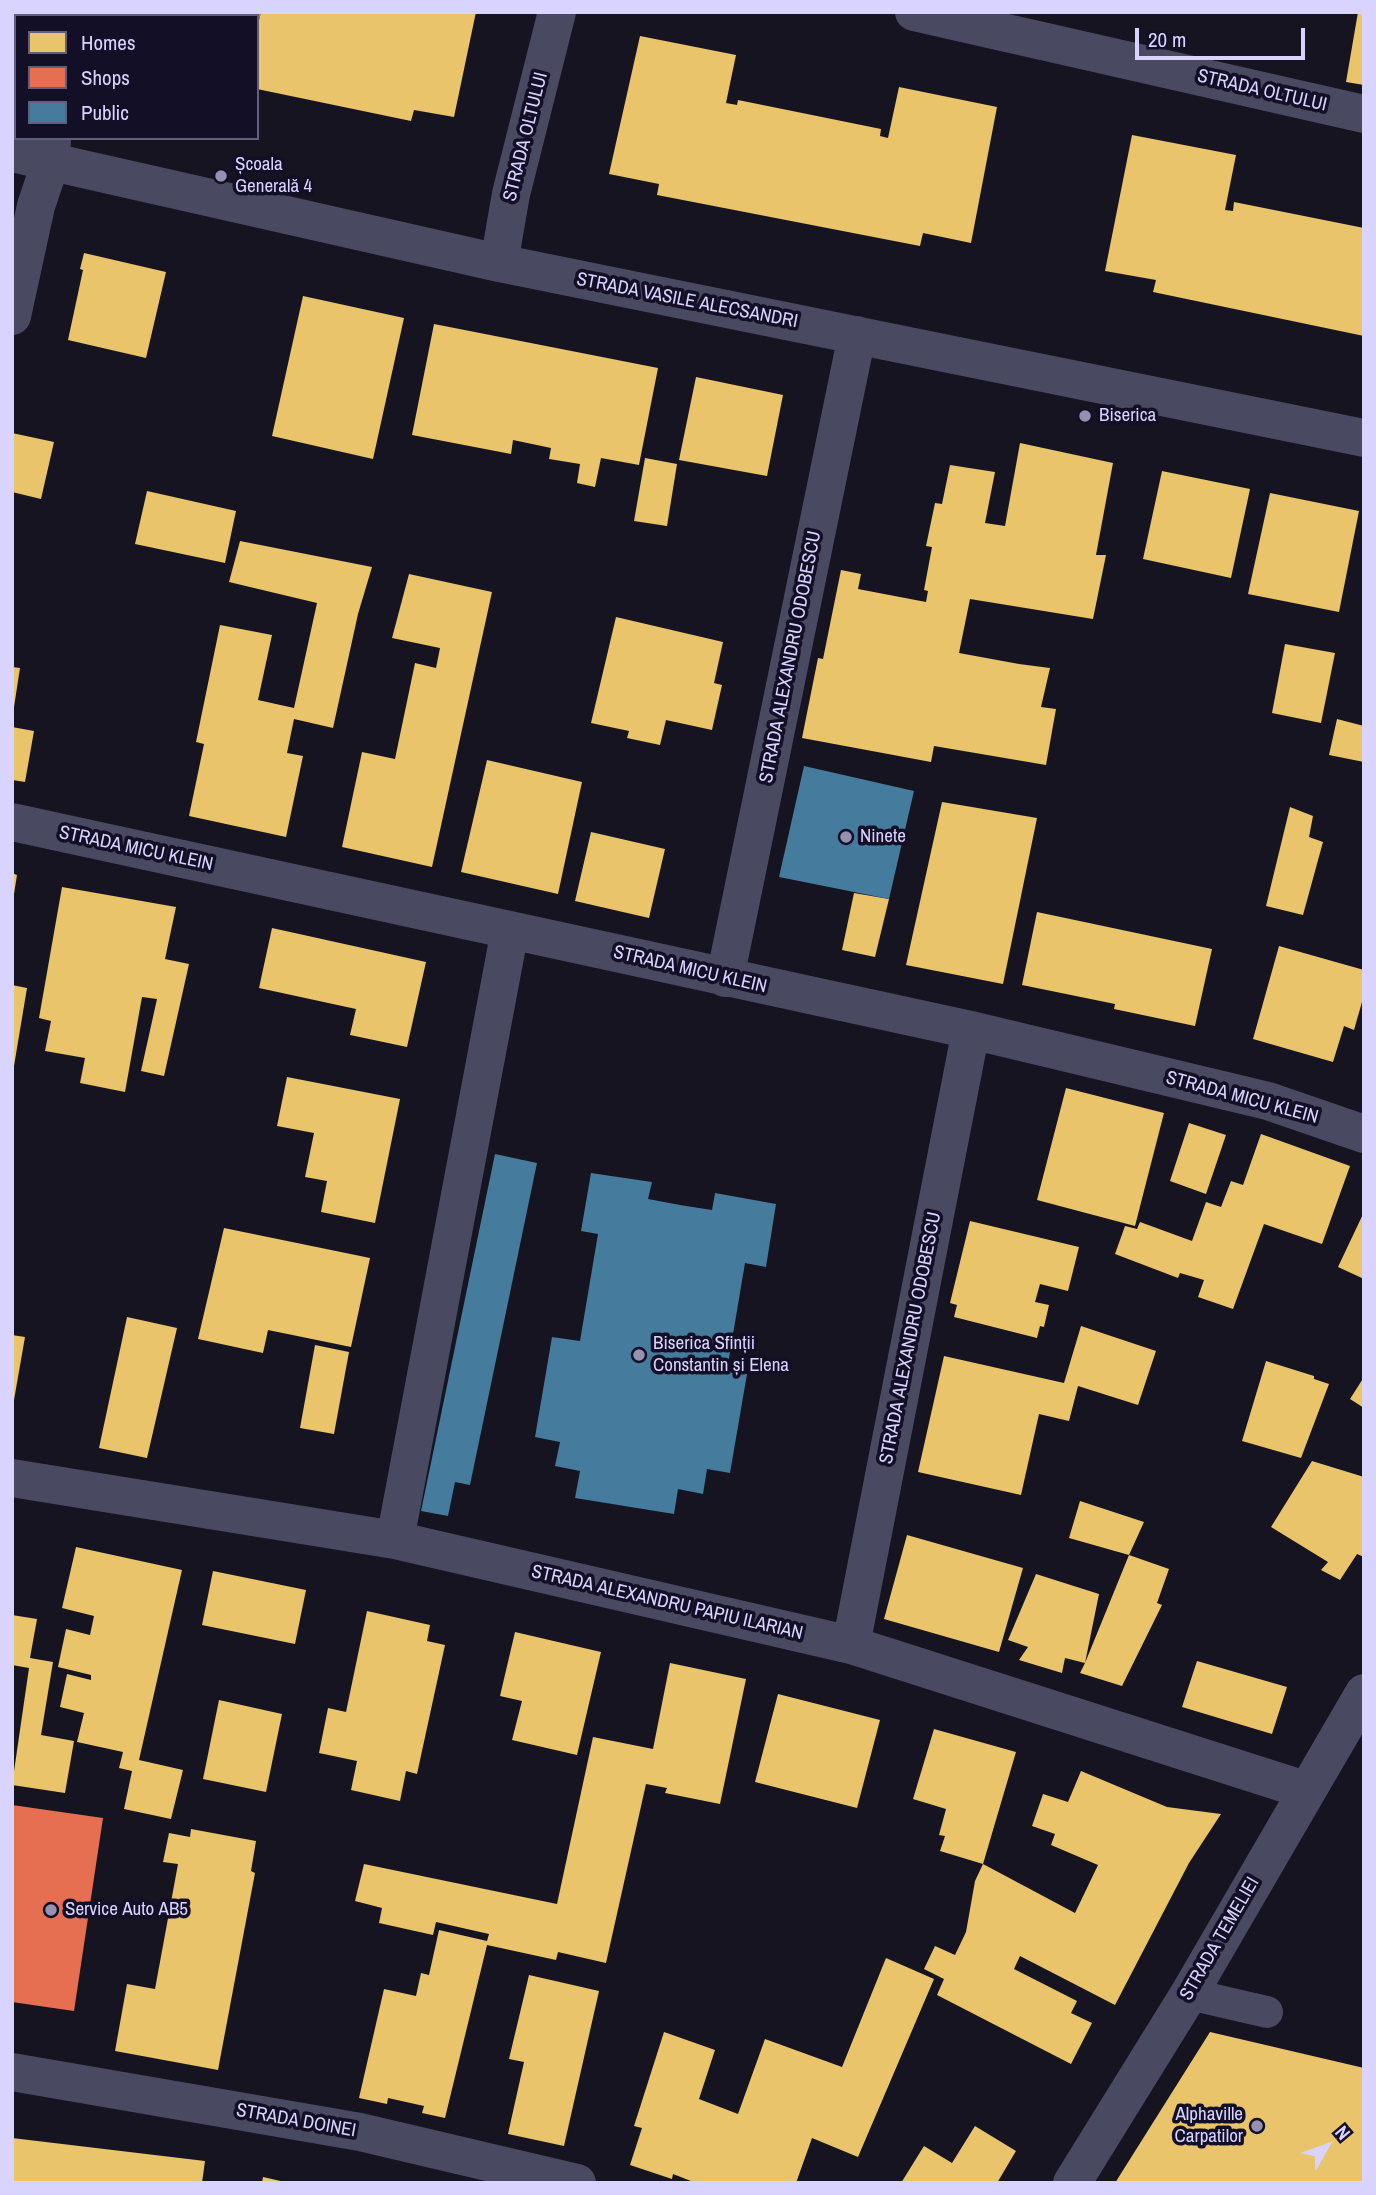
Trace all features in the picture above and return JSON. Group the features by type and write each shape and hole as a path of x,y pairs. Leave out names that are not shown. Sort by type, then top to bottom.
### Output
{"street":[{"name":"STRADA OLTULUI","path":"499,263 511,194 557,12"},
{"name":"STRADA OLTULUI","path":"914,12 1364,114"},
{"name":"STRADA VASILE ALECSANDRI","path":"12,153 52,149 499,263 1364,438"},
{"path":"12,316 36,206 52,149"},
{"name":"STRADA ALEXANDRU ODOBESCU","path":"725,978 857,335"},
{"name":"STRADA MICU KLEIN","path":"12,822 971,1030 1268,1101 1364,1134"},
{"path":"395,1540 510,930"},
{"name":"STRADA ALEXANDRU ODOBESCU","path":"851,1645 971,1030"},
{"name":"STRADA ALEXANDRU PAPIU ILARIAN","path":"12,1478 395,1540 851,1645 1306,1790"},
{"name":"STRADA TEMELIEI","path":"1072,2183 1189,1994 1364,1692"},
{"name":"STRADA DOINEI","path":"12,2072 360,2132 577,2183"}],"lane":[{"path":"1189,1994 1267,2012"}],"building: Homes":[{"path":"261,12 476,12 454,117 414,110 411,121 259,89"},
{"path":"1358,12 1364,12 1364,85 1346,82"},
{"path":"640,36 736,55 726,103 737,105 738,100 881,129 880,136 888,138 899,87 997,107 971,243 923,233 920,246 657,195 659,184 609,174"},
{"path":"1132,135 1236,155 1225,210 1233,211 1234,202 1364,228 1364,336 1153,292 1156,280 1105,271"},
{"path":"84,253 166,272 146,358 68,340"},
{"path":"303,296 404,318 373,459 272,436"},
{"path":"434,324 658,368 639,465 601,458 595,487 577,483 580,464 549,459 551,448 513,440 511,454 412,435"},
{"path":"696,377 783,395 767,476 679,460"},
{"path":"12,433 54,442 41,499 12,492"},
{"path":"1020,443 1113,463 1096,555 1106,555 1093,619 970,599 959,653 1050,668 1041,707 1056,709 1046,765 934,746 931,762 802,738 818,658 823,659 841,570 861,574 858,589 926,602 928,591 924,590 932,547 926,546 935,503 942,504 950,465 995,472 985,523 1005,526"},
{"path":"645,458 677,464 667,526 634,521"},
{"path":"1162,471 1250,489 1231,578 1143,559"},
{"path":"147,491 236,511 225,563 135,544"},
{"path":"1270,493 1359,511 1339,612 1248,594"},
{"path":"240,541 372,567 358,614 333,728 294,719 287,753 303,756 286,837 189,816 204,744 196,742 220,625 272,635 258,700 294,708 317,603 229,582"},
{"path":"409,574 492,592 432,867 342,847 362,752 395,759 415,663 436,668 440,648 392,638"},
{"path":"616,617 723,642 714,683 722,685 712,730 666,720 660,745 627,738 629,731 591,723"},
{"path":"1285,644 1335,653 1321,723 1272,713"},
{"path":"12,667 20,668 14,707 12,707"},
{"path":"1337,719 1364,726 1364,762 1329,755"},
{"path":"12,727 34,731 25,782 12,780"},
{"path":"487,760 582,782 558,894 461,872"},
{"path":"942,802 1037,818 1003,984 906,965"},
{"path":"1290,807 1313,816 1309,837 1323,842 1303,915 1266,906"},
{"path":"591,832 665,849 649,918 575,901"},
{"path":"12,873 17,875 14,894 12,894"},
{"path":"62,887 176,907 165,959 189,964 164,1076 141,1071 157,999 142,997 125,1092 80,1083 85,1058 45,1051 51,1021 39,1018"},
{"path":"854,893 889,899 875,957 842,950"},
{"path":"1037,912 1212,949 1195,1026 1114,1009 1115,1004 1022,985"},
{"path":"272,928 426,962 407,1047 350,1035 356,1009 259,988"},
{"path":"1279,946 1364,970 1364,995 1354,1030 1344,1026 1333,1062 1253,1039"},
{"path":"12,985 27,988 14,1066 12,1066"},
{"path":"287,1077 400,1099 375,1223 321,1212 327,1181 305,1177 314,1133 277,1126"},
{"path":"1066,1088 1164,1113 1135,1226 1037,1200"},
{"path":"1189,1123 1226,1135 1206,1194 1170,1181"},
{"path":"1261,1134 1350,1166 1322,1244 1264,1224 1233,1309 1198,1297 1204,1280 1180,1273 1178,1278 1115,1254 1125,1226 1137,1229 1140,1222 1192,1241 1206,1202 1221,1207 1231,1181 1243,1185"},
{"path":"1364,1212 1364,1279 1338,1267"},
{"path":"970,1221 1079,1247 1068,1291 1040,1284 1035,1302 1049,1305 1044,1327 1040,1326 1037,1338 954,1317 957,1305 950,1303"},
{"path":"224,1228 370,1258 351,1347 268,1330 263,1353 198,1339"},
{"path":"127,1317 177,1328 147,1458 99,1448"},
{"path":"1081,1326 1156,1351 1138,1405 1078,1386 1069,1421 1039,1414 1021,1495 918,1472 944,1356 1064,1383"},
{"path":"12,1335 25,1337 14,1400 12,1400"},
{"path":"315,1345 349,1352 334,1434 300,1428"},
{"path":"1266,1361 1314,1376 1314,1379 1329,1384 1301,1458 1242,1441"},
{"path":"1364,1377 1364,1408 1350,1399"},
{"path":"1312,1461 1364,1477 1364,1557 1357,1554 1340,1580 1321,1570 1328,1562 1271,1527"},
{"path":"1080,1501 1144,1522 1129,1555 1069,1538"},
{"path":"907,1535 1023,1568 999,1652 884,1619"},
{"path":"76,1547 182,1570 139,1760 183,1770 171,1819 124,1809 132,1771 119,1768 123,1752 77,1742 84,1713 60,1707 67,1674 91,1680 91,1675 58,1667 66,1629 90,1635 94,1616 62,1608"},
{"path":"1129,1555 1169,1569 1157,1603 1162,1605 1122,1686 1080,1673"},
{"path":"213,1571 306,1590 295,1644 202,1625"},
{"path":"1036,1574 1099,1594 1085,1663 1065,1658 1062,1673 1019,1660 1028,1647 1008,1640"},
{"path":"367,1611 430,1625 427,1641 445,1645 417,1774 406,1771 400,1801 351,1790 357,1761 319,1753 328,1708 346,1712"},
{"path":"12,1615 37,1619 30,1658 53,1662 41,1735 74,1741 65,1793 12,1785 29,1668 12,1665"},
{"path":"515,1632 601,1652 577,1755 512,1740 522,1701 500,1696"},
{"path":"1197,1661 1287,1687 1272,1734 1182,1707"},
{"path":"670,1663 746,1679 720,1804 665,1793 667,1788 646,1784 606,1963 558,1952 556,1960 487,1945 445,2118 422,2113 424,2106 388,2098 387,2104 359,2098 384,1989 416,1996 421,1973 429,1975 439,1930 487,1941 489,1934 436,1922 433,1935 379,1923 382,1908 355,1901 364,1864 557,1904 593,1737 653,1749"},
{"path":"778,1694 880,1720 857,1808 755,1782"},
{"path":"219,1700 282,1714 266,1792 203,1779"},
{"path":"934,1729 1016,1752 983,1864 940,1851 945,1836 939,1835 946,1809 913,1799"},
{"path":"1081,1771 1167,1807 1221,1814 1189,1863 1115,2005 1020,1956 1014,1969 1077,2001 1071,2013 1092,2023 1071,2064 937,1995 944,1979 924,1969 935,1946 955,1955 966,1932 975,1881 983,1864 1075,1913 1098,1865 1051,1845 1055,1834 1032,1826 1043,1794 1068,1802"},
{"path":"191,1829 256,1841 251,1871 255,1873 218,2070 115,2051 127,1984 155,1989 178,1864 163,1862 169,1833 190,1837"},
{"path":"886,1958 934,1979 858,2157 812,2138 796,2183 696,2183 673,2174 672,2179 630,2165 642,2128 634,2126 664,2032 715,2050 699,2099 738,2114 765,2039 842,2067"},
{"path":"529,1975 599,1991 564,2146 508,2134 524,2062 509,2059"},
{"name":"Alphaville Carpatilor","path":"1210,2032 1364,2068 1364,2183 1115,2183"},
{"path":"975,2126 1016,2151 997,2183 901,2183 924,2146 952,2163"},
{"path":"12,2138 205,2161 202,2183 12,2183"},
{"path":"263,2177 285,2182 285,2183 262,2183"}],"building: Shops":[{"path":"261,12 259,20 259,14 170,14"},
{"name":"Service Auto AB5","path":"12,1805 103,1818 74,2011 12,2002"}],"building: Public":[{"name":"Ninete","path":"804,766 914,791 889,899 779,877"},
{"path":"495,1154 537,1163 470,1485 455,1482 448,1516 421,1511"},
{"name":"Biserica Sfinții Constantin și Elena","path":"591,1173 652,1182 648,1199 680,1205 712,1210 715,1193 776,1204 766,1267 745,1263 727,1370 747,1374 730,1473 707,1469 703,1494 678,1489 674,1514 575,1498 580,1471 555,1466 560,1442 535,1437 552,1337 580,1341 598,1234 581,1231"}],"place":[{"name":"Școala Generală 4","path":"221,176"},
{"name":"Biserica","path":"1085,416"},
{"name":"Ninete","path":"846,837"},
{"name":"Biserica Sfinții Constantin și Elena","path":"639,1355"},
{"name":"Service Auto AB5","path":"51,1910"},
{"name":"Alphaville Carpatilor","path":"1257,2126"}]}
